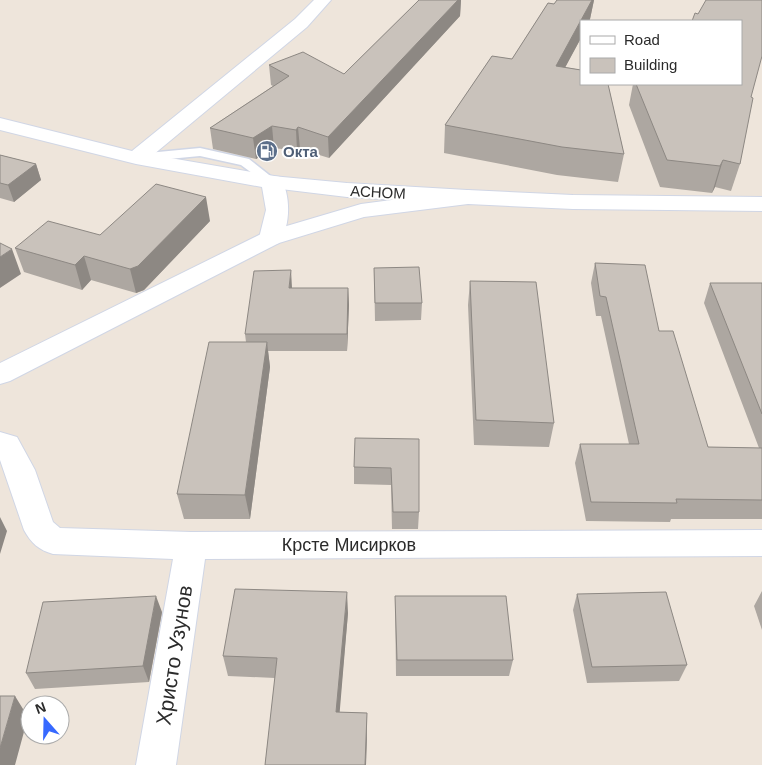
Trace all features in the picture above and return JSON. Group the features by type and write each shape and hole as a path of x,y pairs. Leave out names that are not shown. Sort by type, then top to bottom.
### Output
{"street":[{"path":"136,158 301,24 323,0"},
{"name":"АСНОМ","path":"0,124 136,158 272,182 346,190 573,202 762,204"},
{"path":"271,238 277,219 277,205 272,182"},
{"path":"0,374 271,238 361,211 468,197"},
{"name":"Крсте Мисирков","path":"0,443 7,445 20,470 40,530 53,541 191,546 762,543"},
{"name":"Христо Узунов","path":"156,765 191,546"}],"building":[{"path":"419,0 458,0 328,137 298,127 296,130 272,126 253,138 210,128 289,76 269,65 303,52 344,74"},
{"path":"557,0 592,0 556,66 580,70 580,85 608,85 624,154 562,147 445,125 492,56 512,59 548,3 554,4"},
{"path":"706,0 762,0 762,56 751,97 753,98 740,164 723,160 720,166 667,160 636,85 742,85 742,20 692,20 695,13 698,14"},
{"path":"0,155 36,164 8,185 0,183"},
{"path":"156,184 206,197 138,266 130,269 84,256 75,265 15,248 48,221 100,235"},
{"path":"0,243 12,249 0,257"},
{"path":"595,263 645,265 659,331 673,331 708,447 762,448 762,500 676,499 677,503 591,502 580,444 639,444 606,297 600,296"},
{"path":"419,267 422,303 375,303 374,268"},
{"path":"291,270 289,288 348,288 347,334 245,334 254,271"},
{"path":"470,281 536,282 554,423 476,420"},
{"path":"710,283 762,283 762,414"},
{"path":"209,342 267,342 245,495 177,494"},
{"path":"355,438 419,439 419,512 393,512 391,468 354,467"},
{"path":"235,589 347,592 336,712 367,713 365,765 265,765 277,658 223,656"},
{"path":"666,592 687,665 592,667 577,594"},
{"path":"156,596 143,666 26,673 43,602"},
{"path":"395,596 506,596 513,660 397,660"},
{"path":"0,696 15,696 0,748"}],"place":[{"name":"Окта","path":"267,151"}]}
